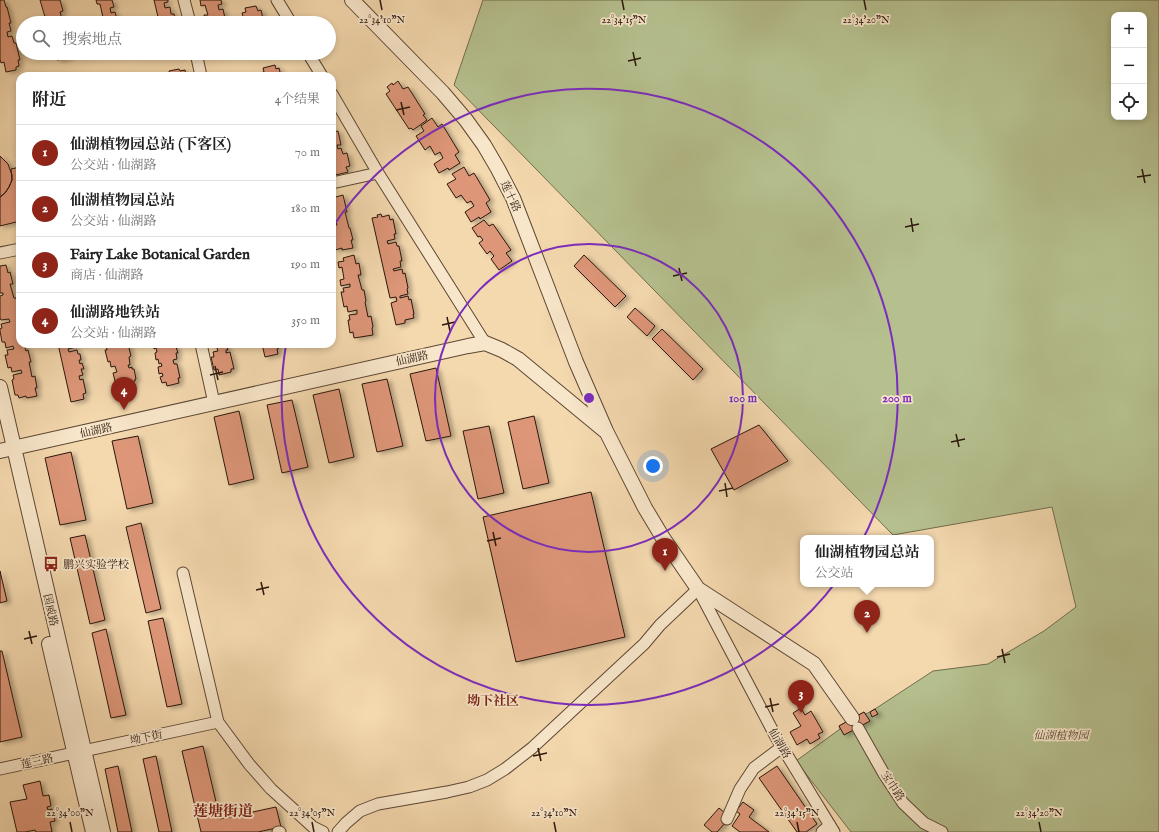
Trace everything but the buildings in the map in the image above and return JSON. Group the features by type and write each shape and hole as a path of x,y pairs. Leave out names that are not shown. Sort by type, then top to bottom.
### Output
{"street":[{"path":"184,0 188,16"},
{"path":"277,0 287,16"},
{"name":"莲十路","path":"352,0 443,93 466,120 484,145 513,198 576,362 606,431"},
{"path":"198,60 201,72"},
{"path":"312,60 320,72"},
{"path":"336,101 378,173 485,343"},
{"path":"336,182 378,173"},
{"path":"0,253 16,250"},
{"name":"仙湖路","path":"5,454 214,403 468,346 485,343 502,350 518,359 606,431 645,508 663,538 698,588 782,746 829,830"},
{"path":"202,348 214,403"},
{"name":"国威路","path":"0,387 5,454"},
{"name":"国威路","path":"0,430 79,751 103,832"},
{"path":"183,573 218,722 249,764 271,789 313,827 323,832"},
{"path":"338,832 360,811 378,804 469,787 487,780 505,770 532,748 644,644 660,625 698,588"},
{"name":"仙湖路","path":"698,588 814,664 855,723"},
{"name":"坳下街","path":"79,751 218,722"},
{"name":"宝巾路","path":"855,723 884,774 903,803 924,823 942,832"},
{"path":"727,818 740,789 754,768 782,746"},
{"name":"国威路","path":"79,751 93,832"},
{"name":"莲三路","path":"0,769 79,751"}],"green space":[{"name":"仙湖植物园","path":"483,0 1159,0 1159,832 851,832 796,761 840,729 839,726 864,712 866,714 875,709 933,671 988,664 1044,631 1076,607 1052,507 893,535 454,85"}],"place":[{"name":"仙湖路地铁站","path":"124,410"},
{"name":"鹏兴实验学校","path":"51,564"},
{"name":"仙湖植物园总站 (下客区)","path":"665,571"},
{"name":"仙湖植物园总站","path":"867,633"},
{"name":"Fairy Lake Botanical Garden","path":"801,713"}],"district":[{"name":"坳下社区","path":"493,700"},
{"name":"莲塘街道","path":"223,811"}]}
